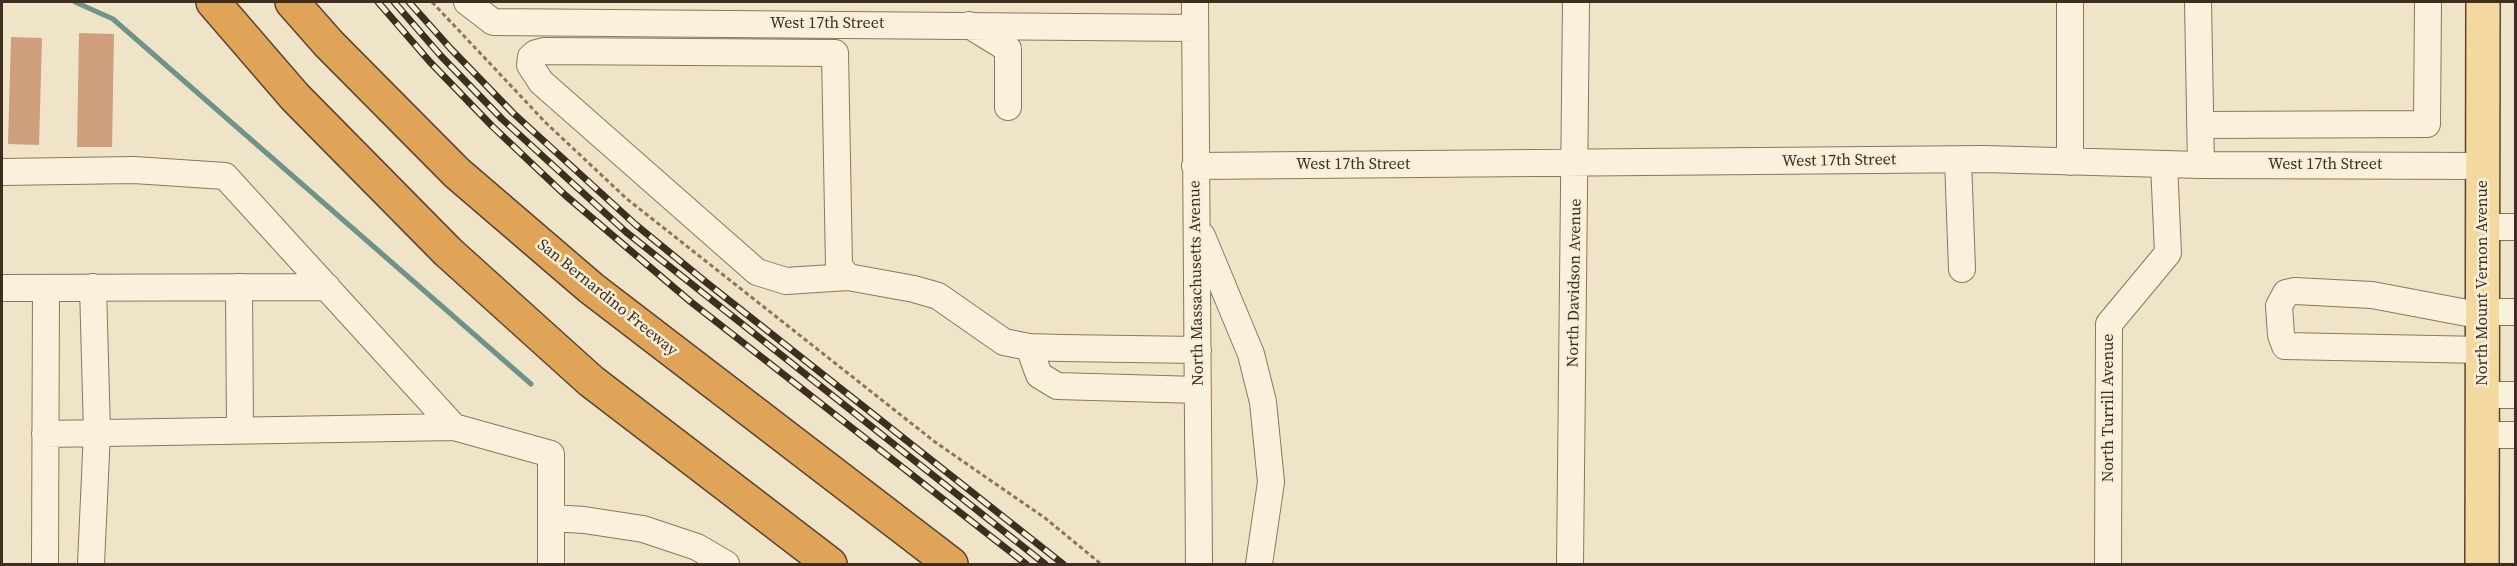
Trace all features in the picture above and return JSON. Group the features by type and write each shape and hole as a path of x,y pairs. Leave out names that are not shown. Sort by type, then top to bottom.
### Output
{"highway":[{"path":"213,2 295,97 448,252 591,381 830,564"},
{"name":"San Bernardino Freeway","path":"292,2 329,44 457,173 537,242 591,288 951,564"}],"main road":[{"name":"North Mount Vernon Avenue","path":"2482,564 2483,2"}],"street":[{"name":"West 17th Street","path":"467,2 493,22 707,13 958,17 1195,28"},
{"name":"North Massachusetts Avenue","path":"1195,2 1199,564"},
{"name":"North Davidson Avenue","path":"1570,564 1576,2"},
{"path":"2070,2 2070,162"},
{"path":"2198,2 2201,165"},
{"path":"2200,125 2427,124 2428,2"},
{"path":"958,17 1008,49 1008,107"},
{"path":"848,277 839,266 835,53 544,51 531,57 530,65 541,82 757,272 786,281 848,277 914,288 938,296 1004,342 1029,347 1198,350"},
{"path":"2388,124 2389,165"},
{"name":"West 17th Street","path":"1195,166 1958,160 2201,165 2483,166"},
{"path":"1958,160 1962,269"},
{"name":"North Turrill Avenue","path":"2108,564 2109,324 2168,254 2164,164"},
{"path":"2,172 134,170 225,176 454,427"},
{"path":"1197,224 1251,354 1263,402 1271,482 1259,564"},
{"path":"2484,227 2516,227"},
{"path":"91,564 97,432 93,287"},
{"path":"239,287 240,430"},
{"path":"2,288 327,287"},
{"path":"45,564 46,288"},
{"path":"2482,350 2285,346 2281,335 2279,306 2286,293 2295,291 2372,295 2483,314 2516,312"},
{"path":"1029,347 1039,375 1057,386 1198,390"},
{"path":"2482,394 2516,394"},
{"path":"45,434 454,427 551,454 551,564"},
{"path":"2482,435 2516,435"},
{"path":"551,518 584,519 643,530 697,547 726,564"}],"building":[{"path":"79,33 114,34 112,147 77,147"},
{"path":"11,37 42,38 39,145 8,144"}],"waterway":[{"path":"75,2 113,19 531,384"}],"railway":[{"path":"378,2 430,62 492,126 565,195 691,302 1026,564"},
{"path":"394,2 441,56 502,119 626,232 1045,564"},
{"path":"409,2 513,113 636,225 1063,564"}]}
